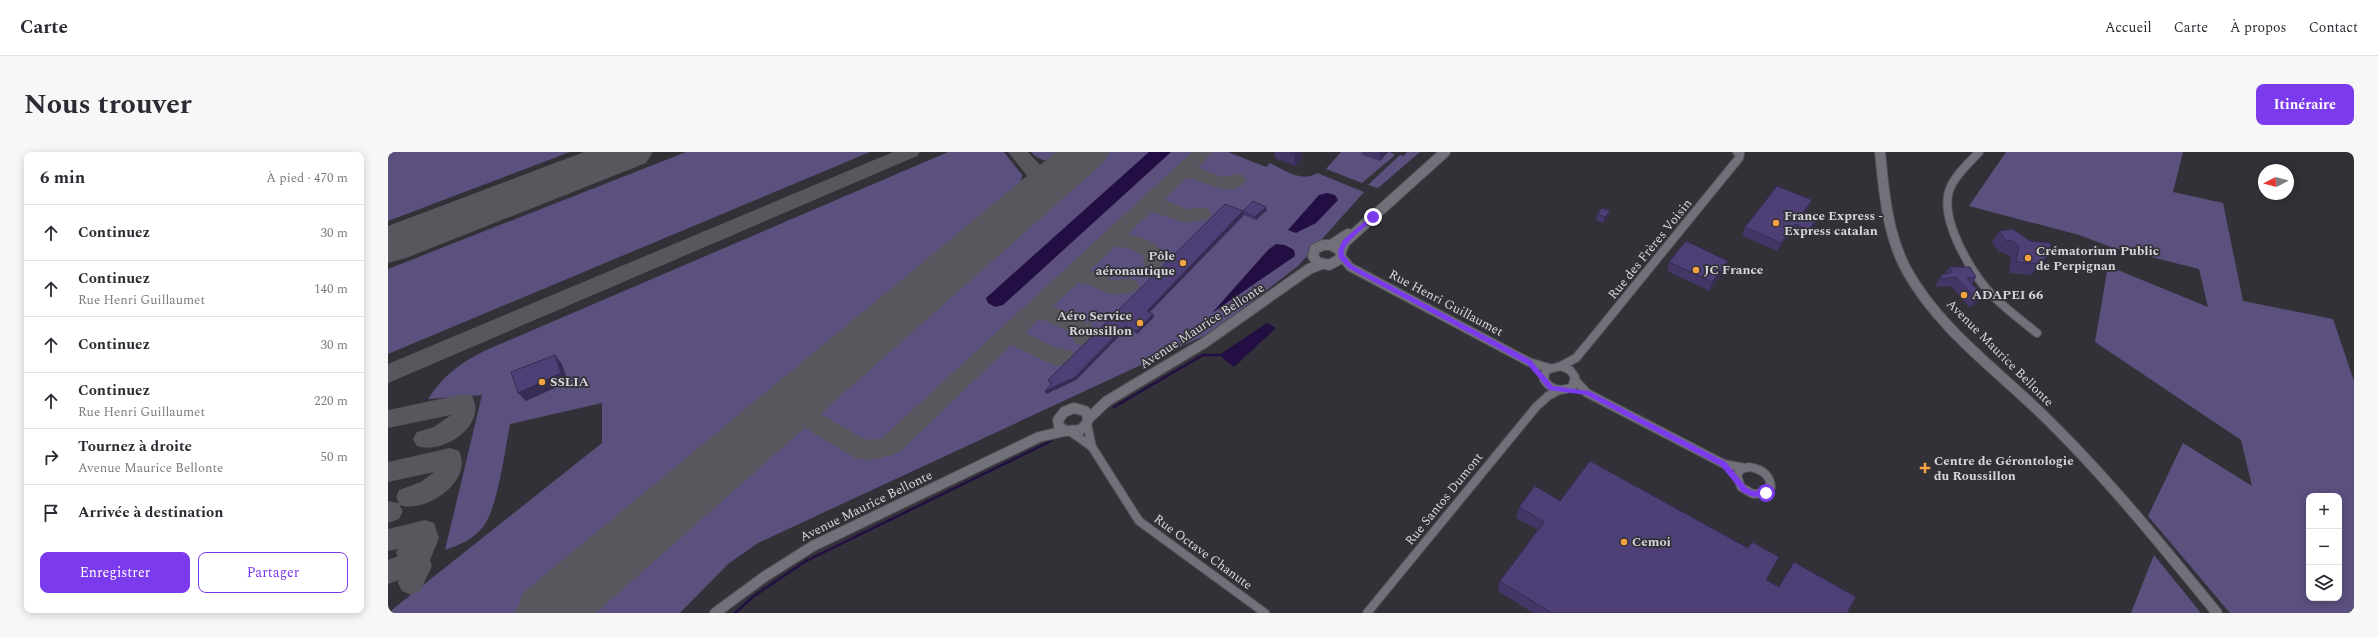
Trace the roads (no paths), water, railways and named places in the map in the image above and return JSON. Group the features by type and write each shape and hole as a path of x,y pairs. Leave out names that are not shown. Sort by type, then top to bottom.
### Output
{"street":[{"path":"1309,269 1314,258 1313,253 1317,248 1331,245 1342,240 1439,152"},
{"path":"1314,258 1322,264 1332,264 1341,254 1345,242 1445,152"},
{"name":"Avenue Maurice Bellonte","path":"1880,152 1885,211 1893,243 1906,270 1923,294 1950,325 2048,419 2096,470 2217,613"},
{"path":"1979,152 1949,190 1948,215 1961,247 1992,295 2037,333"},
{"name":"Rue des Frères Voisin","path":"1574,377 1572,368 1576,358 1739,158 1738,153"},
{"path":"1331,245 1341,254"},
{"name":"Rue Henri Guillaumet","path":"1341,254 1350,266"},
{"name":"Avenue Maurice Bellonte","path":"1081,409 1107,401 1204,343 1309,269 1322,264"},
{"name":"Rue Henri Guillaumet","path":"1332,264 1350,266 1529,362 1549,368"},
{"name":"Rue des Frères Voisin","path":"1561,366 1576,358"},
{"name":"Rue Henri Guillaumet","path":"1529,362 1545,380"},
{"path":"1587,393 1574,377 1561,366 1549,368 1545,380 1551,388 1559,390 1568,389 1587,393 1724,464 1744,468 1754,467 1767,474 1771,483 1769,490 1761,494 1749,493 1741,487 1737,479 1724,464"},
{"path":"1568,389 1574,377"},
{"name":"Rue Santos Dumont","path":"1540,402 1545,380"},
{"name":"Rue Santos Dumont","path":"1367,613 1540,402 1559,390"},
{"name":"Avenue Maurice Bellonte","path":"1088,422 1107,401"},
{"path":"1069,409 1081,409 1087,413 1088,422 1080,430 1068,432 1059,426 1058,420 1062,414 1069,409"},
{"name":"Avenue Maurice Bellonte","path":"1039,437 1058,420"},
{"name":"Rue Octave Chanute","path":"1088,422 1092,447 1139,521 1265,613"},
{"name":"Avenue Maurice Bellonte","path":"715,613 764,577 813,546 1039,437 1068,432"},
{"name":"Rue Octave Chanute","path":"1068,432 1092,447"},
{"path":"1737,479 1739,472 1744,468"}],"waterway":[{"path":"1114,407 1203,355 1219,355"},
{"path":"735,613 754,596 806,561 1051,441"}],"place":[{"name":"France Express - Express catalan","path":"1776,223"},
{"name":"Crématorium Public de Perpignan","path":"2028,258"},
{"name":"Pôle aéronautique","path":"1183,263"},
{"name":"JC France","path":"1696,270"},
{"name":"ADAPEI 66","path":"1964,295"},
{"name":"Aéro Service Roussillon","path":"1140,323"},
{"name":"SSLIA","path":"542,382"},
{"name":"Centre de Gérontologie du Roussillon","path":"1925,468"},
{"name":"Cemoi","path":"1624,542"}]}
